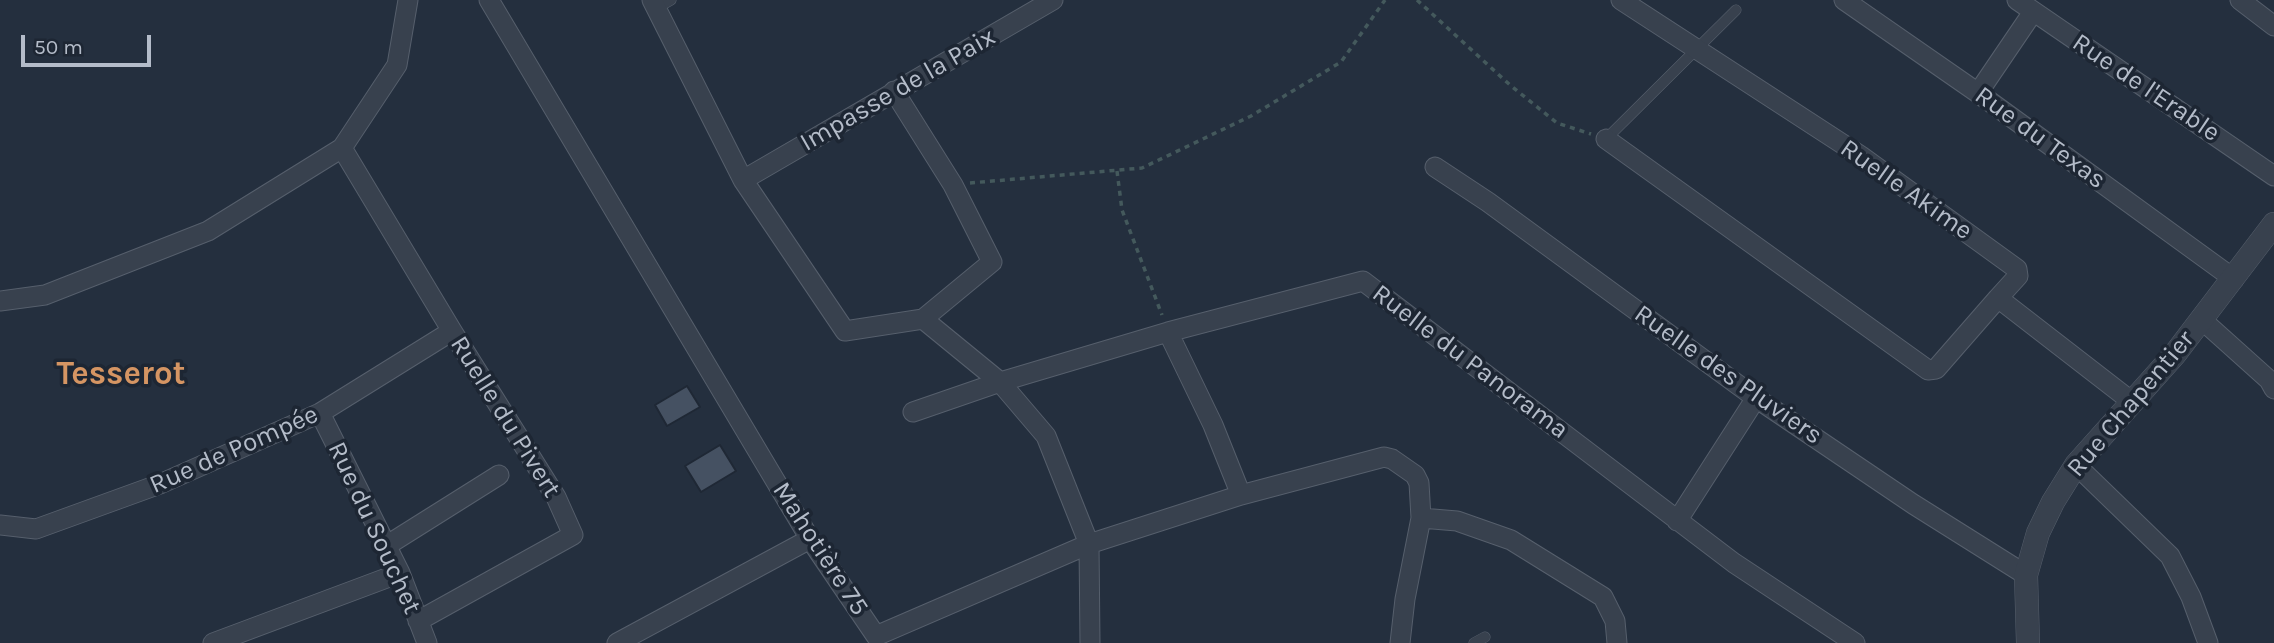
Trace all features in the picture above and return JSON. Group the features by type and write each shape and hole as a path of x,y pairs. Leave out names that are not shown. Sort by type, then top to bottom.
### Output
{"street":[{"path":"0,301 45,295 208,231 342,148 397,65 408,0"},
{"name":"Mahotière 75","path":"489,0 810,539 876,639 1089,544 1241,495 1384,457 1392,459 1415,475 1419,483 1421,518 1405,600 1401,643"},
{"name":"Impasse de la Paix","path":"743,180 1052,0"},
{"name":"Ruelle Akime","path":"1621,0 1861,156 2017,269 2018,276 1998,298"},
{"name":"Rue du Texas","path":"1844,0 1978,93 2234,279"},
{"path":"2240,0 2274,26"},
{"path":"660,3 743,180 845,331 923,319 992,262 953,185 894,91"},
{"path":"1978,93 2025,6"},
{"name":"Rue de l'Erable","path":"2025,6 2274,176"},
{"path":"1606,139 1928,370 1936,369 1998,298 2131,401"},
{"name":"Ruelle du Pivert","path":"342,148 556,497 573,536 418,621"},
{"name":"Ruelle des Pluviers","path":"1435,167 1488,202 1756,398 1913,504 2026,575"},
{"name":"Rue Chapentier","path":"2028,643 2026,575 2038,533 2053,502 2076,465 2175,354 2274,224"},
{"name":"Ruelle du Panorama","path":"913,412 1000,382 1168,332 1363,281 1734,563 1855,643"},
{"path":"923,319 1000,382 1046,436 1089,544 1090,643"},
{"path":"2201,319 2269,380 2274,389"},
{"name":"Rue de Pompée","path":"0,525 36,529 160,484 320,413 452,331"},
{"path":"1168,332 1213,425 1241,495"},
{"path":"1677,520 1756,398"},
{"name":"Rue du Souchet","path":"320,413 400,573 427,643"},
{"path":"2076,465 2171,556 2208,643"},
{"path":"386,546 499,475"},
{"path":"1421,518 1457,521 1511,540 1602,597 1615,621 1617,643"},
{"path":"617,643 638,638 810,539"},
{"path":"213,643 400,573"}],"lane":[{"path":"1606,139 1736,10"},
{"path":"1474,643 1485,637"}],"path":[{"path":"953,185 1142,168 1251,116 1342,62 1385,0"},
{"path":"1417,0 1510,85 1557,123 1606,139"},
{"path":"1117,170 1122,210 1168,332"}],"building":[{"path":"687,386 700,407 667,426 655,405"},
{"path":"720,445 736,471 701,492 685,466"}],"district":[{"name":"Tesserot","path":"121,375"}]}
